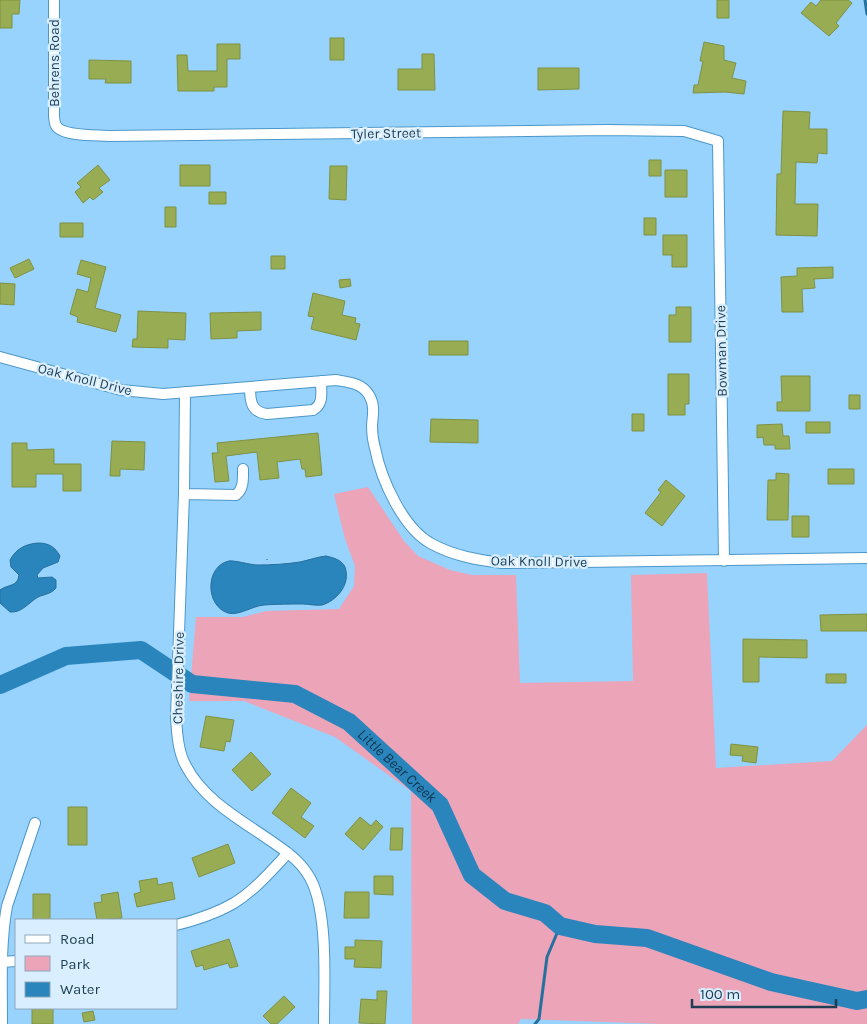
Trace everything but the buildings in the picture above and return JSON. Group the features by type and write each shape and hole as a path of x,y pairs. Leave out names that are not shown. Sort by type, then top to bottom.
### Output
{"street":[{"name":"Behrens Road","path":"54,0 55,125"},
{"name":"Tyler Street","path":"55,125 67,133 109,136 616,130 684,131 718,141"},
{"name":"Bowman Drive","path":"718,141 724,561"},
{"name":"Oak Knoll Drive","path":"0,356 121,390 163,394 336,380 353,382 361,386 369,395 375,411 372,426 375,448 386,484 408,524 431,544 471,559 502,563 867,558"},
{"path":"250,387 250,401 253,407 260,413 312,410 319,407 321,403 321,381"},
{"name":"Cheshire Drive","path":"185,392 184,494 176,718 178,737 185,765 199,786 224,808 295,858 306,871 316,895 322,931 324,1024"},
{"path":"184,494 236,495 242,483 243,469"},
{"path":"2,1024 3,931 7,906 35,823"},
{"path":"178,924 202,917 234,903 288,853"},
{"path":"2,962 15,961"}],"path":[{"path":"267,559 267,568"}],"green space":[{"path":"368,487 404,541 418,556 450,570 472,575 516,575 520,683 633,681 631,575 707,573 716,768 832,761 867,725 867,1024 661,1024 521,1019 518,1024 412,1024 411,791 335,737 244,701 189,701 196,617 243,617 266,611 339,609 354,586 355,566 345,539 334,494"}],"water":[{"path":"38,543 51,546 60,556 58,562 43,568 37,575 38,578 52,577 56,580 56,588 50,593 38,597 18,611 10,612 0,603 0,590 17,582 18,579 19,575 11,567 10,560 21,548"},
{"path":"326,556 342,562 346,577 340,592 327,603 322,605 264,605 232,614 220,609 215,603 212,595 212,578 215,570 221,564 235,561 255,565 274,565"}],"waterway":[{"path":"865,0 867,14"},
{"name":"Little Bear Creek","path":"0,685 66,656 141,650 192,684 295,694 349,722 440,805 472,875 505,901 545,913 560,926 595,934 647,938 771,982 857,1001 867,999"},
{"path":"535,1024 539,1019 547,957 560,926"}]}
